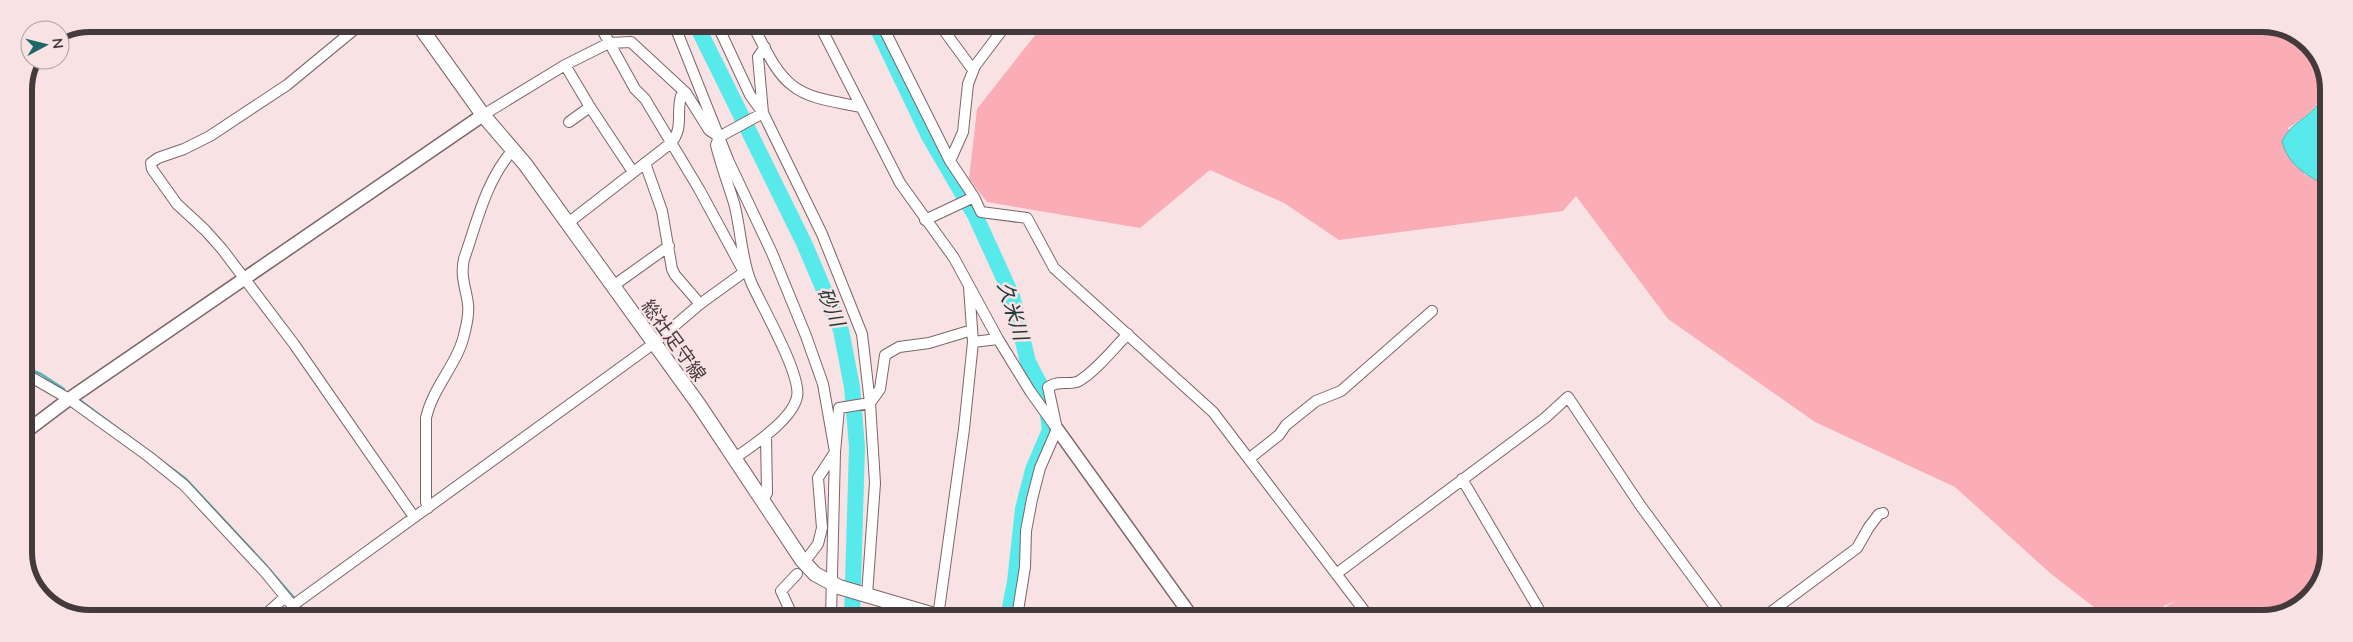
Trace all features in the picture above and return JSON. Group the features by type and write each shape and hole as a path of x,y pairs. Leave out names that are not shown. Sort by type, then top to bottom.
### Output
{"main road":[{"name":"総社足守線","path":"424,32 483,115 513,150 568,223 736,458 802,560 815,574 836,585 916,610"}],"street":[{"path":"351,32 286,86 210,136 184,149 158,158 151,163 152,170 177,204 205,230 294,344 414,517"},
{"path":"604,32 635,89 645,99 746,271 779,337 796,384 797,397 793,407 766,436 736,458"},
{"path":"677,32 729,162 772,253 806,336 824,394 835,452 818,478 822,528 818,544 809,556"},
{"path":"721,32 750,96 763,113 844,284 862,334 870,402 875,483 864,594"},
{"path":"757,32 779,72 793,86 823,98 860,107"},
{"path":"823,32 900,182 925,220 954,258 998,339 1054,425 1187,610"},
{"path":"886,32 970,199 981,212 1027,218 1054,268 1213,412 1250,458 1364,610"},
{"path":"945,32 973,70"},
{"path":"950,161 963,132 968,84 973,70 1001,32"},
{"path":"33,426 69,399 483,115 566,65 610,43 631,42 686,93 709,130 720,137"},
{"path":"763,113 758,58 765,47"},
{"path":"566,65 590,107 633,172"},
{"path":"568,223 675,138 680,124 681,96 686,93"},
{"path":"569,122 590,107"},
{"path":"746,271 734,204 716,145 720,137 763,113"},
{"path":"428,508 426,418 429,407 460,347 465,332 469,307 461,270 493,178 501,163 513,150"},
{"path":"645,163 662,211 674,275 700,304"},
{"path":"925,220 970,199"},
{"path":"612,286 669,246"},
{"path":"292,606 653,344 700,304 746,271"},
{"path":"940,610 964,429 973,342 968,284"},
{"path":"1250,458 1279,435 1286,425 1316,401 1341,390 1432,311"},
{"path":"839,408 870,402 880,389 885,355 899,347 929,343 972,330"},
{"path":"1018,610 1025,567 1026,531 1032,499 1054,425 1048,387 1056,382 1074,383 1080,380 1102,362 1128,334"},
{"path":"973,342 998,339"},
{"path":"33,378 69,399 148,456 184,485 265,572 296,610"},
{"path":"824,394 839,408"},
{"path":"1336,574 1545,418 1568,397 1640,505 1717,610"},
{"path":"832,610 836,585 835,452 839,408"},
{"path":"763,500 767,493 766,436"},
{"path":"1462,479 1539,610"},
{"path":"1774,610 1857,548 1869,527 1879,514 1883,513"},
{"path":"790,610 782,591 797,574"},
{"path":"271,610 285,597"}],"shaded area":[{"path":"1038,32 2263,32 2278,34 2298,44 2311,58 2316,68 2320,86 2320,98 2317,104 2303,118 2288,128 2304,174 2320,182 2319,567 2311,584 2298,598 2288,604 2270,609 2164,610 2177,600 2164,606 2160,610 2098,610 2050,573 1955,487 1815,422 1668,319 1576,196 1563,211 1339,240 1284,203 1210,170 1140,228 987,202 969,179 977,109"}],"water":[{"path":"2320,101 2320,182 2294,164 2285,150 2282,141 2290,129"}],"waterway":[{"name":"砂川","path":"700,32 804,243 841,330 852,387 857,447 852,610"},
{"name":"久米川","path":"879,32 929,136 975,215 1012,296 1028,362 1045,394 1050,430 1033,470 1023,509 1015,582 1009,610"},
{"path":"33,371 64,389"},
{"path":"81,401 186,479 295,599"},
{"path":"298,604 304,610"}]}
